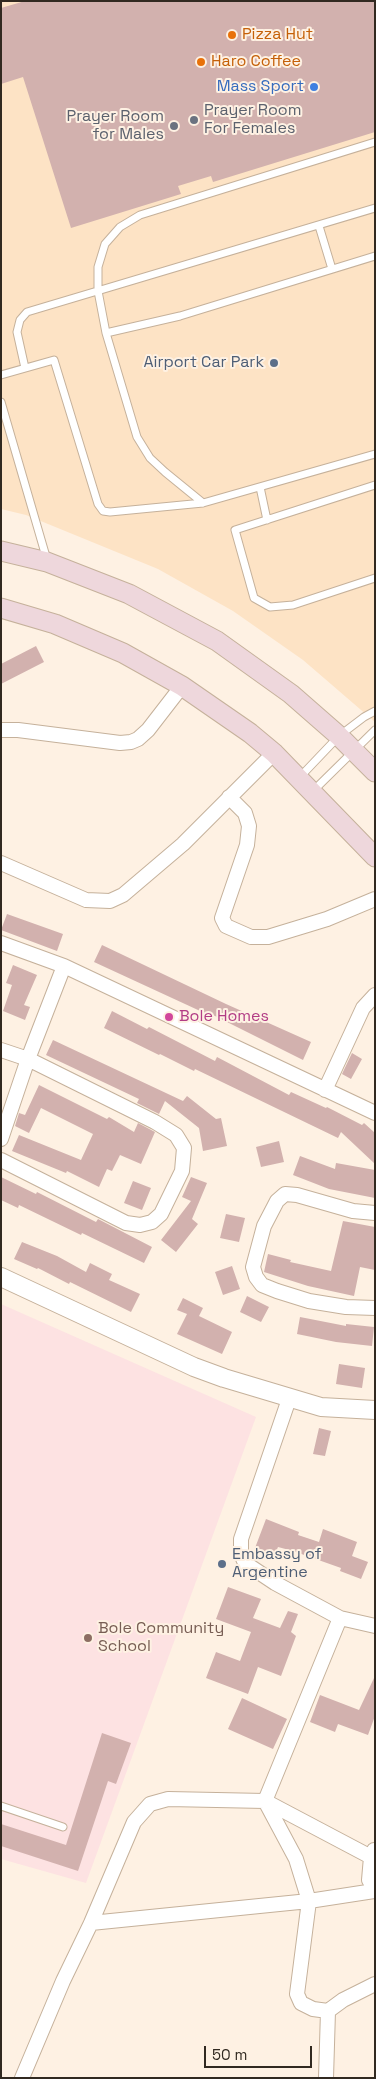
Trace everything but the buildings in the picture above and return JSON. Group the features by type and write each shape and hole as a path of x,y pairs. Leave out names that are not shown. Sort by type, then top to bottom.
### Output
{"main road":[{"path":"1,551 47,562 129,594 216,641 292,694 339,736 375,772"},
{"path":"1,608 55,624 98,642 123,653 182,686 250,733 274,753 375,857"}],"street":[{"path":"1,730 18,730 120,744 131,742 138,739 148,730 182,686"},
{"path":"1,863 86,900 96,902 110,901 123,895 183,844 274,753"},
{"path":"229,797 245,813 249,826 247,845 222,918 226,926 251,936 268,937 327,919 375,899"},
{"path":"1,943 64,966 375,1113"},
{"path":"1,1139 28,1059 64,966"},
{"path":"325,1090 363,1008 375,996"},
{"path":"1,1050 28,1059 155,1122 176,1135 184,1148 182,1171 161,1214 152,1222 140,1225 126,1223 1,1160"},
{"path":"375,1213 328,1205 297,1195 285,1194 277,1201 264,1226 253,1267 256,1277 262,1285 278,1291 309,1301 346,1307 375,1308"},
{"path":"1,1277 194,1368 322,1408 375,1410"},
{"path":"289,1399 241,1539 240,1554 245,1563 276,1583 340,1618 375,1626"},
{"path":"340,1618 266,1801 296,1859 309,1901 297,1994 300,2003 312,2009 328,2011 343,2000 375,1984"},
{"path":"22,2078 134,1822 150,1804 168,1799 266,1801 373,1853 369,1880 374,1891 309,1901 91,1923"},
{"path":"326,2078 328,2011"}],"lane":[{"path":"203,503 150,458 137,437 106,333 98,291 98,267 105,244 120,227 140,215 375,142"},
{"path":"25,368 17,332 20,320 27,312 375,208"},
{"path":"319,226 332,268"},
{"path":"106,333 180,316 375,256"},
{"path":"1,375 54,360 98,504 103,511 110,512 203,503 375,454"},
{"path":"1,402 47,562"},
{"path":"375,484 236,530 254,598 270,607 292,605 375,578"},
{"path":"260,487 267,520"},
{"path":"305,785 339,736 375,711"},
{"path":"305,785 353,750 375,730"},
{"path":"1,1806 62,1827"}],"shaded area":[{"path":"1,1 375,1 375,722 303,660 233,611 158,569 26,515 1,509"},
{"name":"Bole Community School","path":"1,1304 256,1417 86,1883 1,1859"}],"place":[{"name":"Pizza Hut","path":"232,35"},
{"name":"Haro Coffee","path":"201,62"},
{"name":"Mass Sport","path":"314,87"},
{"name":"Prayer Room For Females","path":"194,120"},
{"name":"Prayer Room for Males","path":"174,126"},
{"name":"Airport Car Park","path":"274,363"},
{"name":"Bole Homes","path":"169,1017"},
{"name":"Embassy of Argentine","path":"222,1564"},
{"name":"Bole Community School","path":"88,1638"}]}
